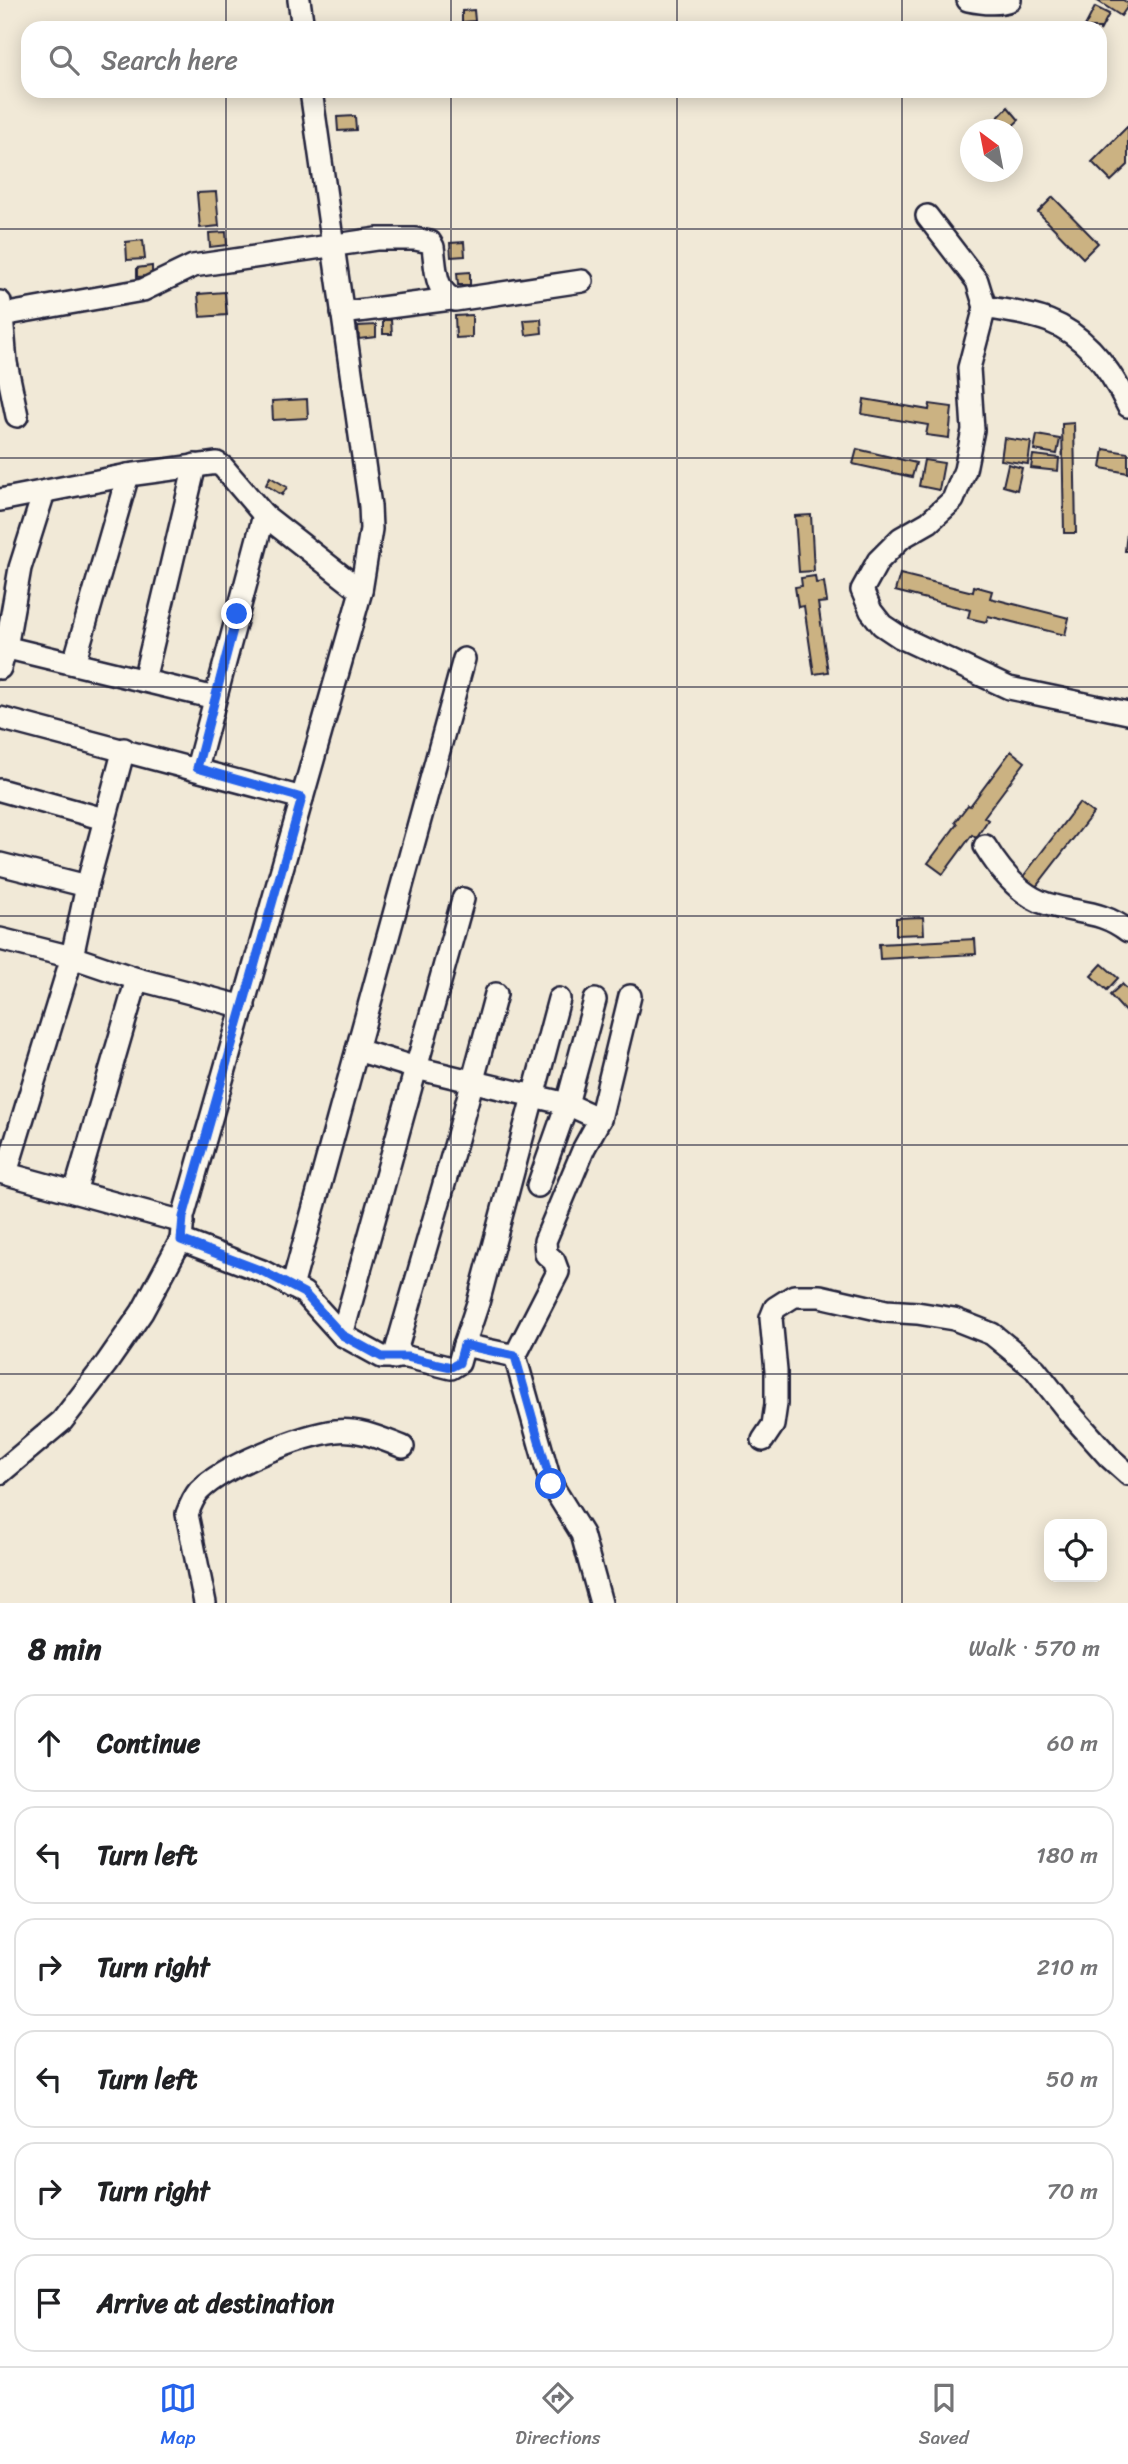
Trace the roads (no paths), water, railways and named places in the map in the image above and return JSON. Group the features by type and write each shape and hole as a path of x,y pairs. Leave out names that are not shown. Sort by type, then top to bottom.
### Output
{"street":[{"path":"299,0 302,21"},
{"path":"968,0 989,3 1010,0"},
{"path":"2,1465 62,1421 142,1312 182,1231 361,591 371,529 370,506 312,98"},
{"path":"927,216 977,281 985,307 969,368 974,430 965,470 953,500 929,522 901,538 878,561 862,590 871,611 882,625 900,637 1009,688 1128,713"},
{"path":"17,416 6,363 1,309 143,290 193,266 377,239 429,241 433,247 440,288 451,299"},
{"path":"342,313 582,281"},
{"path":"985,307 1048,320 1075,335 1115,379 1128,406"},
{"path":"0,500 128,475 195,465 221,465 264,515 361,591"},
{"path":"144,680 195,465"},
{"path":"74,663 128,475"},
{"path":"44,492 10,570 2,654 74,663 215,698"},
{"path":"197,768 264,515"},
{"path":"292,1287 464,659"},
{"path":"0,718 197,768 302,798"},
{"path":"124,749 86,886 72,957 3,1172 75,1192 182,1231 304,1293 342,1335 382,1357 407,1357 451,1367 459,1363 478,1303 559,999"},
{"path":"0,790 104,819"},
{"path":"985,846 1014,884 1045,904 1094,913 1115,921 1128,931"},
{"path":"0,863 86,886"},
{"path":"342,1335 463,900"},
{"path":"0,939 244,1007"},
{"path":"75,1192 137,979"},
{"path":"394,1357 496,994"},
{"path":"601,1603 582,1534 551,1484 515,1356 557,1276 557,1266 546,1254 545,1241 576,1166 600,1119 630,996"},
{"path":"538,1186 567,1104 595,1000"},
{"path":"357,1050 416,1068 567,1104 600,1119"},
{"path":"764,1440 773,1425 776,1404 771,1318 775,1308 794,1296 820,1296 886,1311 954,1319 992,1334 1035,1369 1067,1410 1128,1474"},
{"path":"464,1345 515,1356"},
{"path":"205,1603 187,1514 192,1501 214,1479 256,1457 293,1442 337,1431 361,1432 403,1447"}]}
